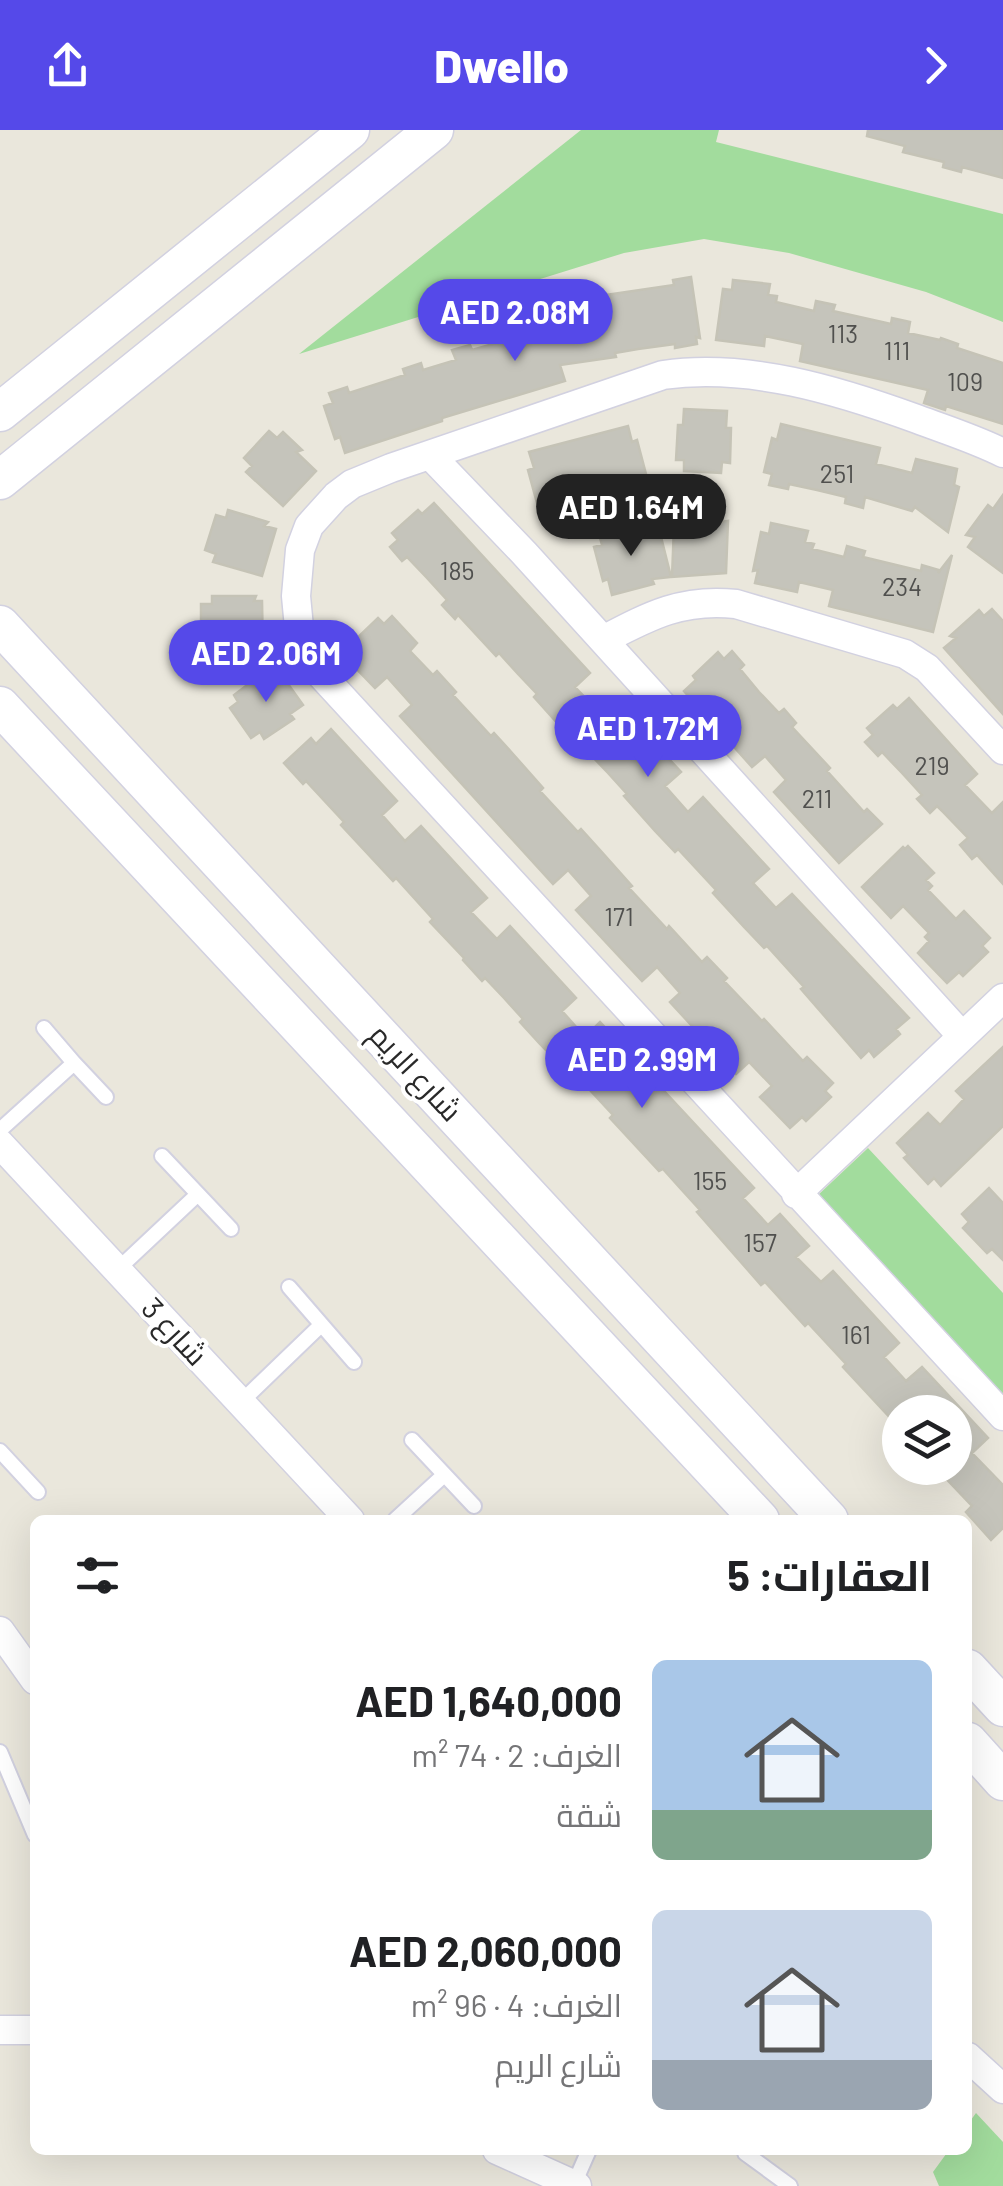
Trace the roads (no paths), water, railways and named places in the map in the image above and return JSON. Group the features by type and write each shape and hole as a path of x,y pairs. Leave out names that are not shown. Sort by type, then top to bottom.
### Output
{"street":[{"path":"0,412 350,130"},
{"path":"0,480 434,130"},
{"path":"1003,453 897,412 818,388 767,377 692,371 663,375 352,484 309,526 300,550 296,596 297,622 313,666 1003,1416"},
{"path":"430,455 962,1036"},
{"path":"603,640 674,607 714,601 736,604 905,654 927,668 1003,750"},
{"name":"شارع الريم","path":"0,625 824,1515"},
{"name":"شارع الريم","path":"0,706 755,1515"},
{"path":"796,1194 1003,998"},
{"name":"شارع 3","path":"0,1144 345,1515"},
{"path":"4,1642 30,1674"},
{"path":"972,1673 1003,1706"},
{"path":"972,1746 1003,1780"},
{"path":"0,2030 30,2030"},
{"path":"972,2061 1003,2089"},
{"path":"508,2155 575,2185"}],"lane":[{"path":"44,1028 106,1097"},
{"path":"0,1130 74,1063"},
{"path":"162,1156 231,1229"},
{"path":"116,1270 198,1194"},
{"path":"289,1287 354,1362"},
{"path":"240,1403 321,1325"},
{"path":"412,1440 474,1506"},
{"path":"2,1457 38,1492"},
{"path":"401,1515 444,1475"},
{"path":"0,1752 30,1823"},
{"path":"575,2185 587,2155"},
{"path":"748,2155 785,2184"}]}
